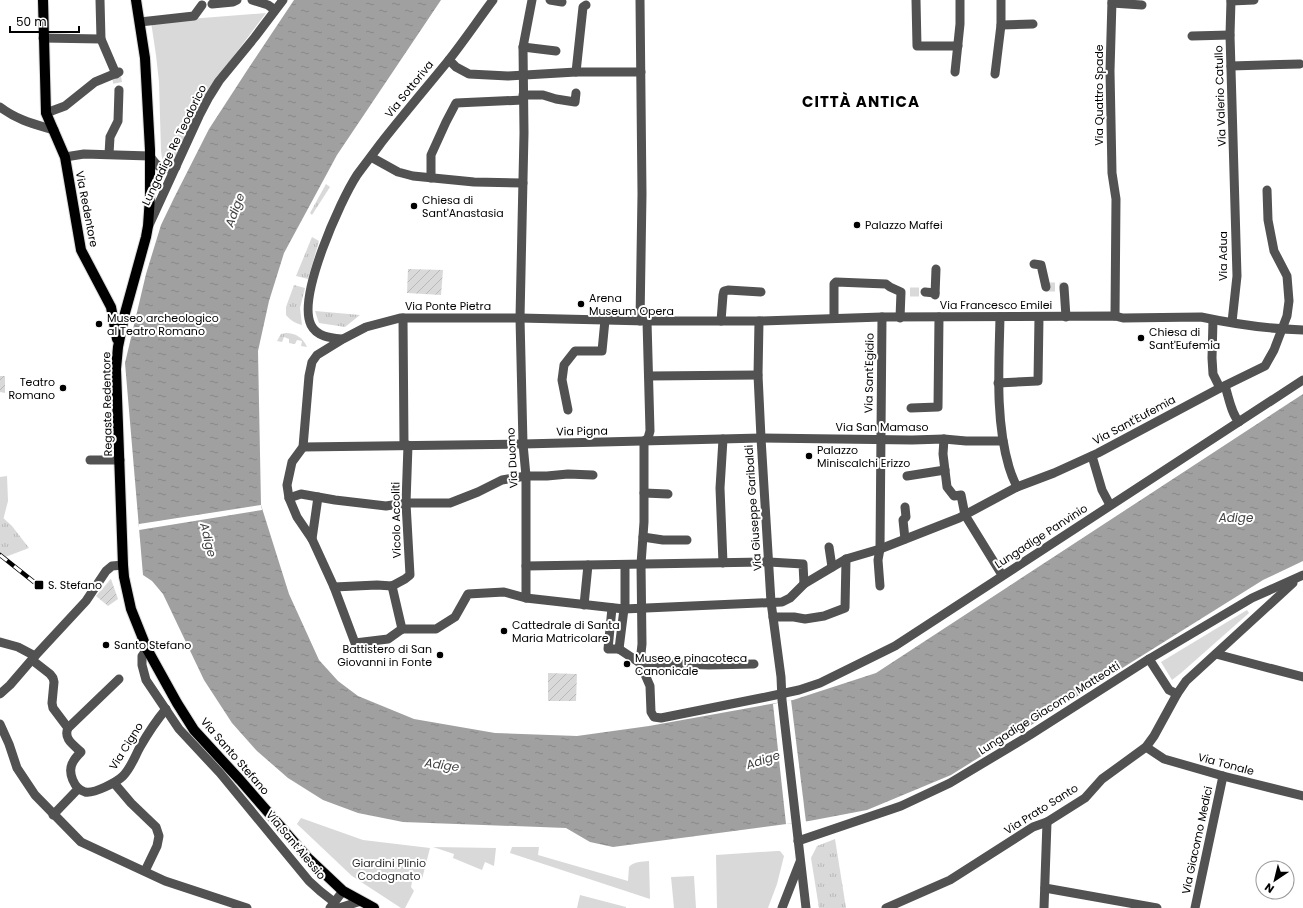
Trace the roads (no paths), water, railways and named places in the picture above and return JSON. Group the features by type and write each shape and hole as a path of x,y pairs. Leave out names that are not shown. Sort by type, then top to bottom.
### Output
{"main road":[{"path":"42,0 46,113"},
{"name":"Regaste Redentore","path":"122,536 116,369 118,347 125,313 144,246 148,226 150,197 150,156 145,58 136,0"},
{"name":"Via Redentore","path":"46,113 65,157 81,250 111,307 118,347"},
{"path":"111,307 125,313"},
{"name":"Via Santo Stefano","path":"122,536 124,577 131,609 147,649 194,730 308,858 343,891 374,908"}],"street":[{"path":"46,113 65,106 95,82 118,73 101,39 100,0"},
{"path":"140,22 194,16 200,2 207,6 214,2 233,2 238,0"},
{"path":"252,0 268,5 275,10"},
{"name":"Lungadige Re Teodorico","path":"148,226 199,116 219,81 255,37 282,0"},
{"name":"Via Sottoriva","path":"343,339 332,338 315,331 311,325 308,311 309,293 325,243 345,195 358,174 449,60 494,0"},
{"name":"Via Duomo","path":"526,598 526,476 523,444 520,318 524,133 523,47 532,0"},
{"path":"550,0 562,2"},
{"path":"640,0 643,321 648,376 650,431 648,438 644,441 643,537 641,564 642,644 640,663"},
{"path":"916,0 917,46 958,46"},
{"path":"955,72 960,0"},
{"path":"995,74 1001,25 1001,0"},
{"name":"Via Valerio Catullo","path":"1234,190 1230,35 1231,1 1254,0"},
{"path":"1112,1 1142,5"},
{"name":"Via Quattro Spade","path":"1112,1 1110,71 1112,173 1116,199 1115,316"},
{"path":"576,72 583,7 586,5"},
{"path":"1001,25 1033,24"},
{"path":"1192,36 1230,35"},
{"path":"43,38 101,39"},
{"path":"523,47 556,51"},
{"path":"449,60 456,67 469,74 508,76 576,72 641,72"},
{"path":"1231,66 1300,64"},
{"path":"109,154 110,137 118,121 119,90"},
{"path":"430,178 431,154 456,103 543,95 575,102 576,92"},
{"path":"0,107 11,116 54,130"},
{"path":"65,157 84,154 150,156 153,162 160,167 169,169 176,167"},
{"path":"371,157 398,172 413,176 474,182 523,183"},
{"name":"Via Adua","path":"1232,322 1237,276 1234,190"},
{"name":"Via Sant'Eufemia","path":"402,629 436,629 455,617 468,594 504,592 526,598 624,609 642,607 782,602 790,598 804,584 846,559 880,549 965,515 1017,487 1054,474 1092,456 1265,366 1274,350 1282,330 1287,316 1289,301 1287,276 1274,251 1268,220 1267,190"},
{"path":"1034,264 1041,265 1046,287"},
{"path":"925,292 935,294 936,269"},
{"path":"834,318 834,284 836,282 886,284 890,287 905,292 900,318"},
{"path":"1064,287 1066,317"},
{"path":"721,321 724,292 728,290 761,292"},
{"path":"1000,316 998,383 1003,441 1009,468 1017,487"},
{"name":"Via Francesco Emilei","path":"643,321 759,321 882,317 1000,316 1115,316 1123,318 1201,317 1282,330 1303,330"},
{"name":"Via Sant'Egidio","path":"880,586 878,560 880,549 882,317"},
{"path":"911,408 938,407 939,317"},
{"path":"998,383 1038,381 1039,317"},
{"name":"Via Ponte Pietra","path":"289,498 287,485 292,462 303,447 309,376 312,362 317,355 366,327 403,318 520,318 643,321"},
{"name":"Vicolo Accoliti","path":"392,586 410,575 406,504 403,318"},
{"path":"568,410 562,380 564,365 575,351 602,351 605,320"},
{"path":"1213,320 1213,374 1223,387 1236,419 1239,422"},
{"name":"Via Giuseppe Garibaldi","path":"759,321 758,375 760,438 771,602 806,906"},
{"path":"648,376 758,375"},
{"name":"Lungadige Panvinio","path":"640,663 650,686 651,712 654,717 661,718 761,698 782,697 820,683 895,646 1303,380"},
{"name":"Via San Mamaso","path":"760,438 881,440 944,439 966,441 1003,441"},
{"name":"Via Pigna","path":"303,447 523,444 760,438"},
{"path":"723,439 720,488 723,563"},
{"path":"944,439 943,454 947,487 954,496 961,495 965,515 1002,575"},
{"path":"1092,456 1102,490 1110,505"},
{"path":"90,460 120,460"},
{"path":"907,476 945,470"},
{"path":"334,587 377,585 392,586 402,629 388,639 355,643 334,587 312,540 297,516 289,498 301,494 386,506 450,503 478,492 502,480 526,476 568,474 593,475"},
{"path":"644,493 668,494"},
{"path":"312,540 318,497"},
{"path":"905,508 906,517 903,520 905,539"},
{"path":"643,537 663,540 687,540"},
{"path":"829,548 832,567"},
{"path":"773,617 794,617 805,619 824,616 845,608 846,559"},
{"path":"526,566 769,562 803,564 804,584"},
{"path":"0,694 10,685 86,601 106,571 112,566 123,565"},
{"path":"584,605 588,565"},
{"path":"619,649 624,609 625,565"},
{"name":"Lungadige Giacomo Matteotti","path":"798,841 901,806 950,783 1030,735 1149,659 1252,598 1301,576"},
{"name":"Via Prato Santo","path":"886,908 950,880 1033,828 1047,822 1085,798 1102,779 1146,747 1186,681 1301,576"},
{"path":"1252,598 1257,601 1262,611"},
{"path":"612,608 608,649 619,649 640,663 709,665 754,664"},
{"path":"0,642 18,647 34,658 50,674 54,682 52,703 68,728"},
{"name":"Via Sant'Alessio","path":"147,649 142,656 142,664 146,680 179,729 220,773 309,881 334,906"},
{"path":"1216,654 1303,677"},
{"path":"1149,659 1169,690 1177,694"},
{"path":"53,815 78,789 73,781 71,772 72,762 81,752 67,738 66,733 68,728 118,679"},
{"name":"Via Cigno","path":"78,789 88,792 114,783 124,776 152,726 166,709"},
{"path":"0,724 17,768 35,795 81,842 165,881 247,908"},
{"name":"Via Tonale","path":"1146,747 1164,759 1223,776 1303,796"},
{"name":"Via Giacomo Medici","path":"1196,908 1223,776"},
{"path":"114,783 131,803 156,827 160,836 145,871"},
{"path":"1044,908 1047,822"},
{"path":"784,904 800,861"},
{"path":"1045,888 1157,908"},
{"path":"334,906 343,891"},
{"path":"784,904 789,896 797,895 806,906"},
{"path":"334,906 361,901"}],"water":[{"name":"Adige","path":"294,0 441,0 337,155 284,253 269,301 258,351 261,505 289,594 319,660 338,681 358,696 414,719 495,733 577,736 649,726 793,700 876,673 1303,394 1303,561 1263,580 951,775 867,810 809,821 613,847 590,842 566,828 403,822 358,813 323,800 288,778 257,751 232,723 204,680 163,594 152,581 143,575 125,363 146,274 161,225 209,129"}],"tunnel":[{"path":"116,74 119,90"},
{"path":"1046,287 1064,287"},
{"path":"910,292 925,292"}],"railway":[{"path":"0,555 34,582"}],"place":[{"name":"Chiesa di Sant'Anastasia","path":"414,206"},
{"name":"Palazzo Maffei","path":"857,225"},
{"name":"Arena Museum Opera","path":"581,304"},
{"name":"Museo archeologico al Teatro Romano","path":"99,324"},
{"name":"Chiesa di Sant'Eufemia","path":"1141,338"},
{"name":"Teatro Romano","path":"63,388"},
{"name":"Palazzo Miniscalchi Erizzo","path":"809,456"},
{"name":"S. Stefano","path":"39,585"},
{"name":"Cattedrale di Santa Maria Matricolare","path":"504,631"},
{"name":"Santo Stefano","path":"106,645"},
{"name":"Battistero di San Giovanni in Fonte","path":"440,655"},
{"name":"Museo e pinacoteca Canonicale","path":"627,664"}],"district":[{"name":"CITTÀ ANTICA","path":"861,102"}],"park label":[{"name":"Giardini Plinio Codognato","path":"389,869"}]}
